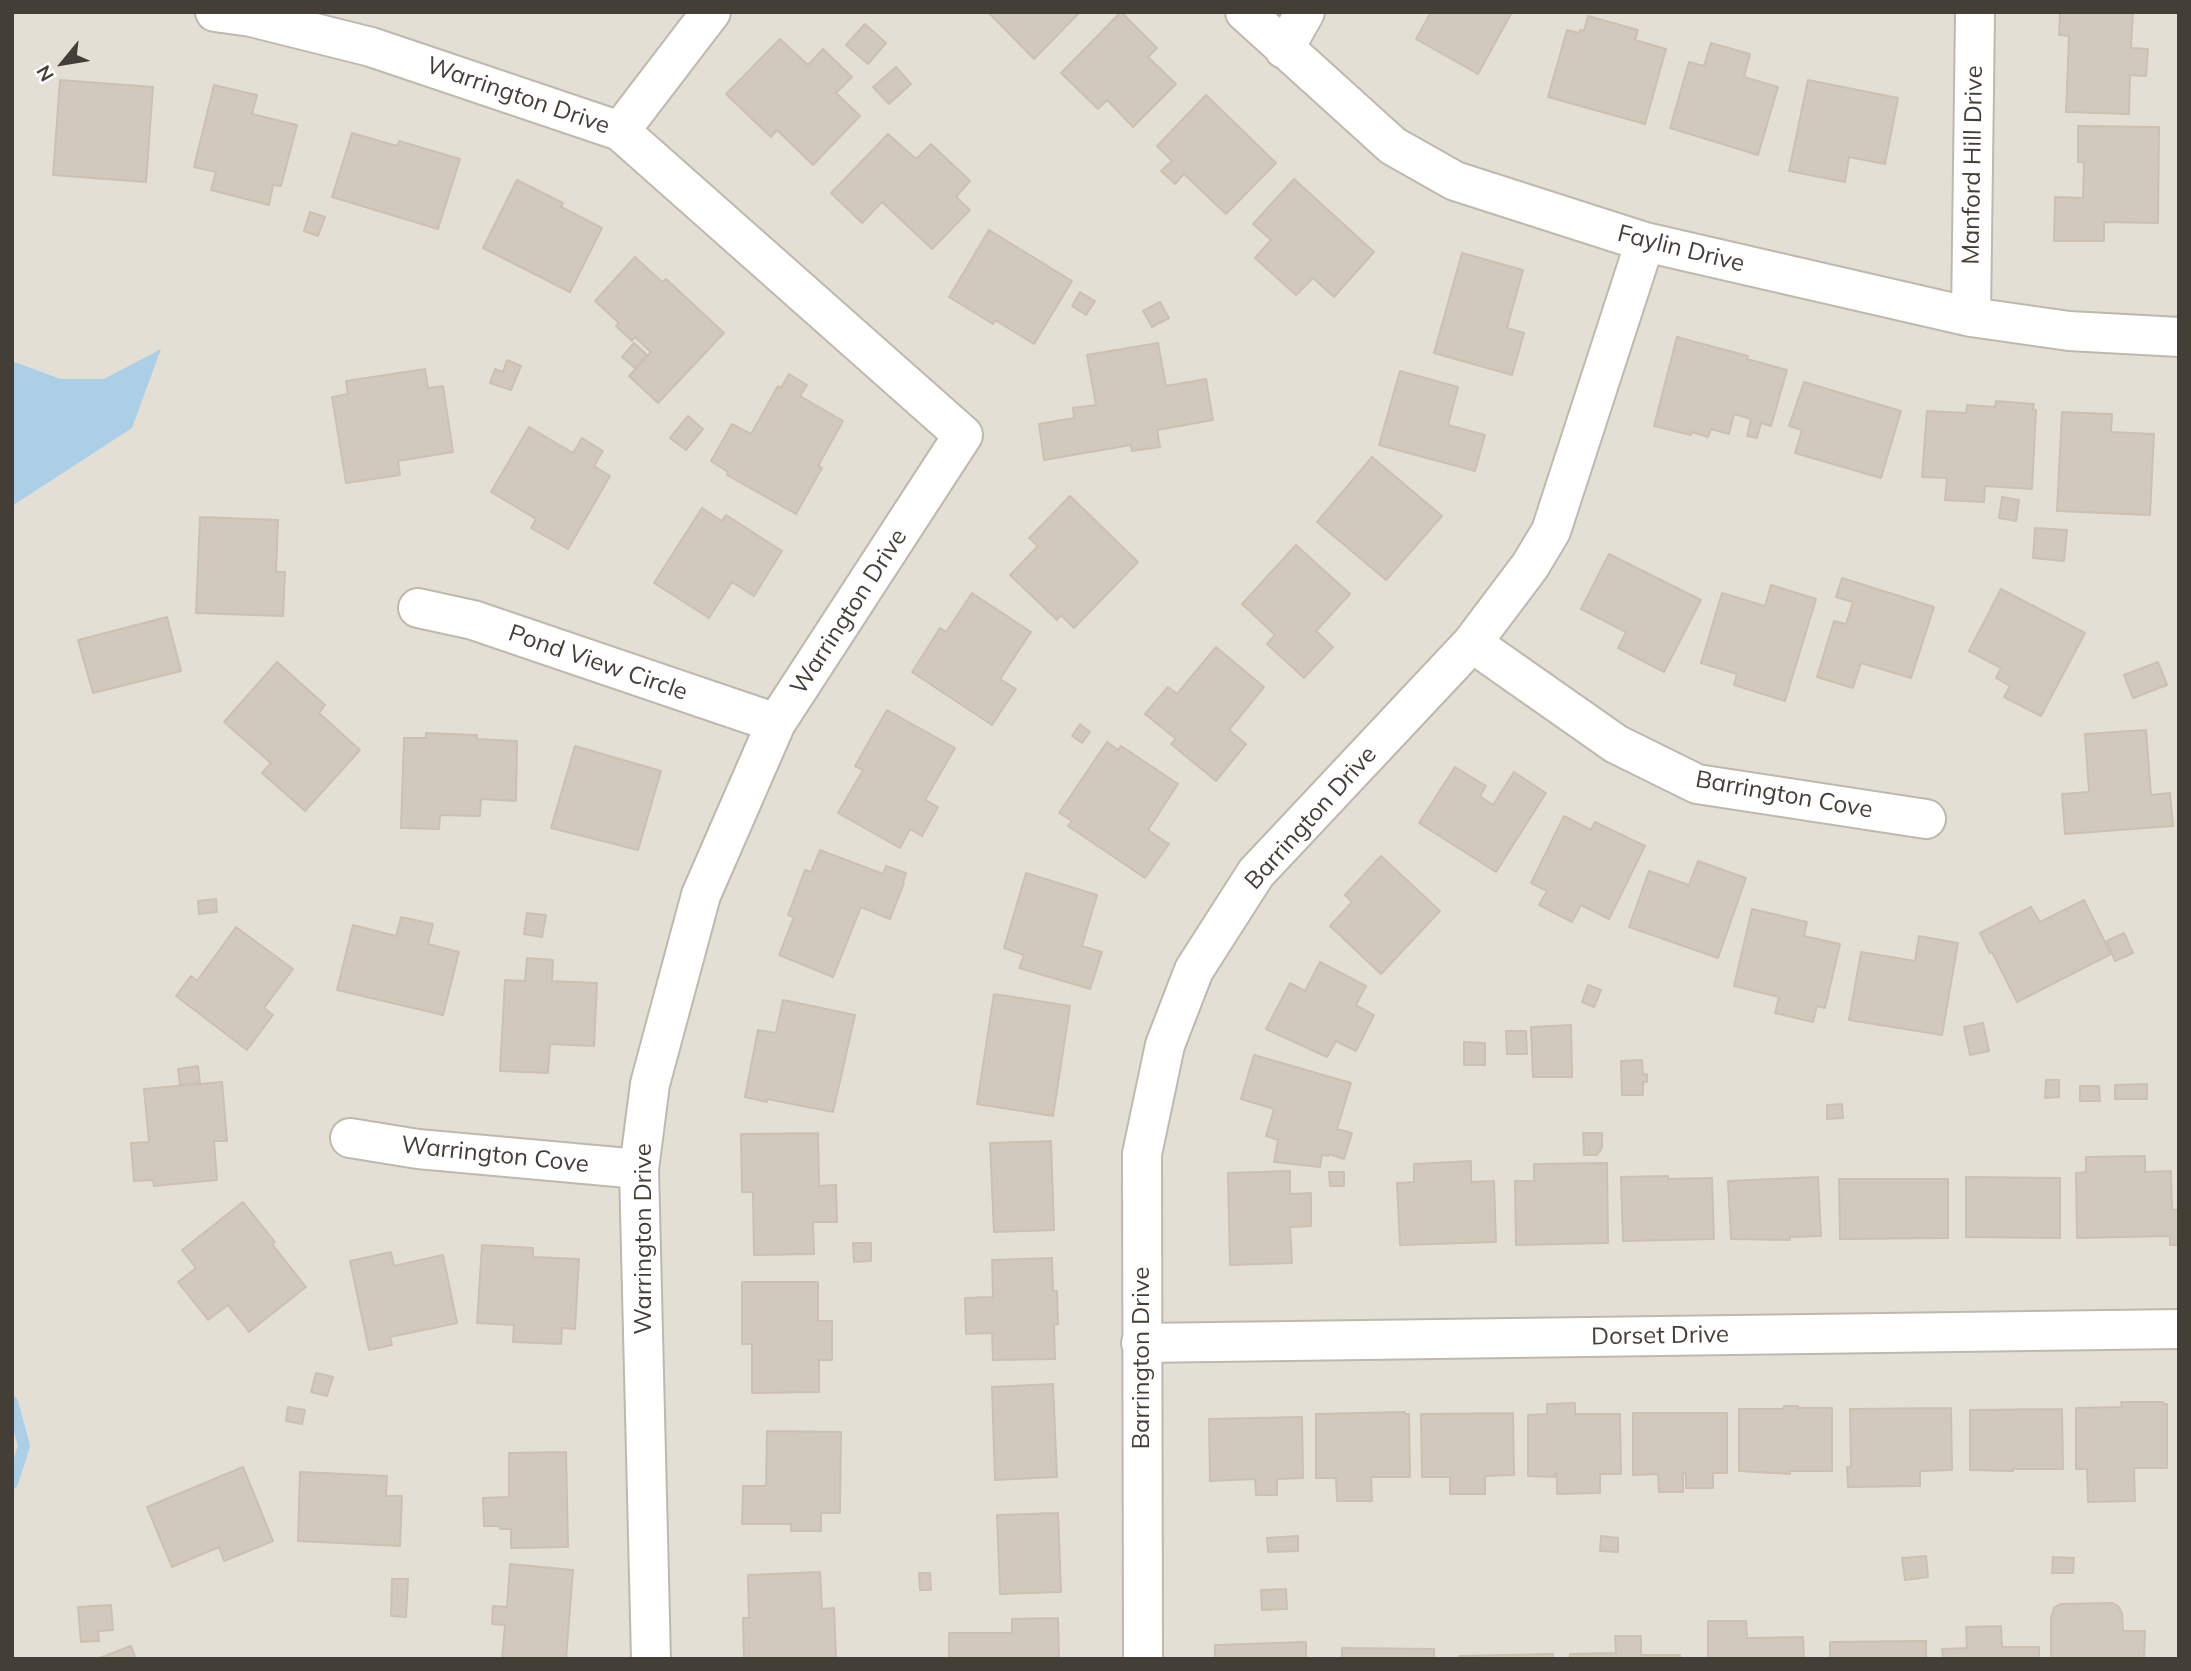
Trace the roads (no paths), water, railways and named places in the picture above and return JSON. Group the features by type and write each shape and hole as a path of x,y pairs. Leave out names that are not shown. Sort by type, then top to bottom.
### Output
{"street":[{"name":"Warrington Drive","path":"215,12 251,17 371,47 620,131 963,435 776,723 701,895 650,1084 639,1169 651,1659"},
{"path":"620,131 711,12"},
{"name":"Faylin Drive","path":"1245,12 1393,146 1455,181 1645,242 1971,317 2069,331 2179,337"},
{"path":"1284,49 1305,12"},
{"name":"Manford Hill Drive","path":"1971,317 1975,12"},
{"name":"Barrington Drive","path":"1143,1659 1142,1154 1165,1045 1194,970 1256,873 1472,643 1530,566 1551,531 1645,242"},
{"name":"Pond View Circle","path":"418,608 473,621 776,723"},
{"name":"Barrington Cove","path":"1472,643 1616,744 1697,784 1926,819"},
{"name":"Warrington Cove","path":"350,1138 418,1149 639,1169"},
{"name":"Dorset Drive","path":"1141,1343 2179,1329"}],"water":[{"path":"161,349 132,428 12,506 12,363 60,379 104,379"}],"waterway":[{"path":"12,1402 24,1446 12,1483"}]}
